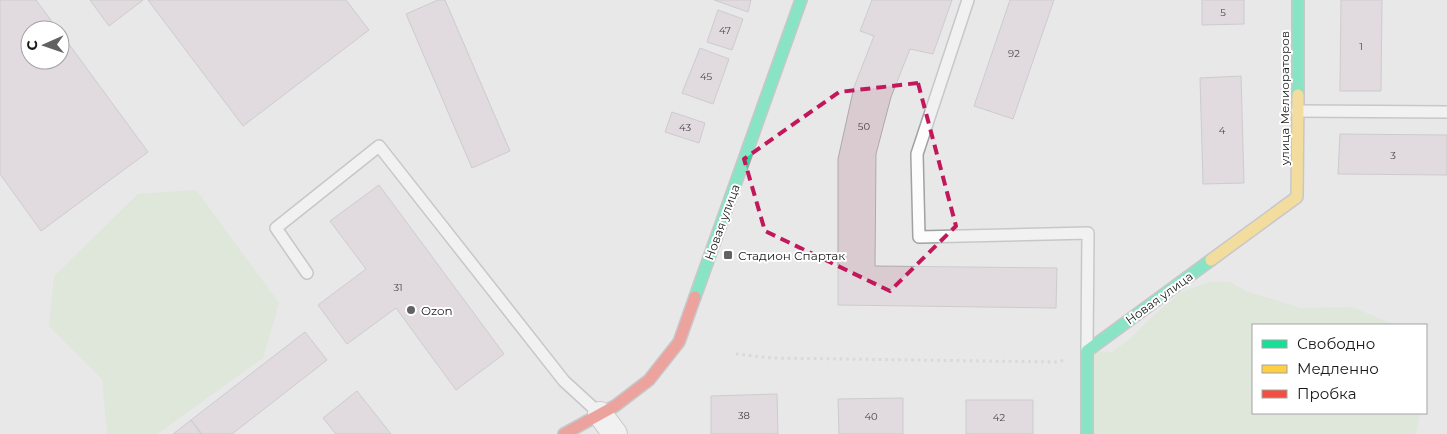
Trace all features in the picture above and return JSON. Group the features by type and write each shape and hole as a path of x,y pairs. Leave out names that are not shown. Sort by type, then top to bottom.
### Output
{"street":[{"name":"Новая улица","path":"564,434 615,406 649,380 679,342 801,0"},
{"name":"улица Мелиораторов","path":"1298,0 1298,197"},
{"name":"Новая улица","path":"1087,351 1298,197"},
{"path":"1087,351 1087,434"},
{"path":"600,414 615,434"}],"lane":[{"path":"968,0 917,154 919,237 1088,233 1087,351"},
{"path":"1297,111 1447,112"},
{"path":"307,273 276,228 379,146 564,381 600,414"}],"path":[{"path":"736,354 772,358 1058,362 1087,351"}],"highlighted area":[{"path":"918,83 956,226 890,291 765,231 744,159 839,92"}],"green space":[{"path":"196,190 279,303 263,358 157,434 107,434 102,379 49,326 54,276 138,194"},
{"path":"1209,282 1230,282 1246,291 1300,308 1352,307 1393,324 1252,324 1252,414 1420,414 1416,434 1087,434 1087,351 1112,352 1130,339 1181,292"}],"building":[{"path":"0,0 36,0 51,20 20,20 20,70 70,70 70,46 148,152 41,231 0,174"},
{"path":"90,0 143,0 109,26"},
{"path":"148,0 346,0 369,30 243,126"},
{"path":"438,0 445,0 510,151 472,168 406,14"},
{"path":"714,0 751,0 748,12"},
{"path":"872,0 952,0 933,54 910,49 891,97 876,154 875,266 1057,268 1056,308 838,305 838,159 854,87 874,36 860,31"},
{"path":"1010,0 1054,0 1013,119 974,106"},
{"path":"1202,0 1244,0 1244,24 1202,25"},
{"path":"1341,0 1382,0 1381,91 1340,91"},
{"path":"718,10 743,19 732,50 707,42"},
{"path":"700,48 729,59 713,104 682,93"},
{"path":"1241,76 1244,183 1203,184 1200,78"},
{"path":"672,112 705,123 699,143 665,132"},
{"path":"1340,134 1447,135 1447,175 1338,174"},
{"path":"379,185 504,354 456,390 396,308 347,344 318,305 366,269 330,221"},
{"path":"305,332 327,360 232,434 202,434 191,420"},
{"path":"357,391 391,434 336,434 323,418"},
{"path":"777,394 778,434 711,434 711,396"},
{"path":"903,398 903,434 839,434 838,399"},
{"path":"966,400 1033,400 1033,434 966,434"},
{"path":"191,420 201,434 173,434"}],"traffic: fast":[{"path":"695,297 801,0"},
{"path":"1298,0 1298,95"},
{"path":"1087,434 1087,351 1211,260"}],"traffic: slow":[{"path":"1211,260 1297,197 1298,95"}],"traffic: jam":[{"path":"564,434 615,406 649,380 679,342 695,297"}],"place":[{"name":"Стадион Спартак","path":"728,255"},
{"name":"Ozon","path":"411,310"}]}
